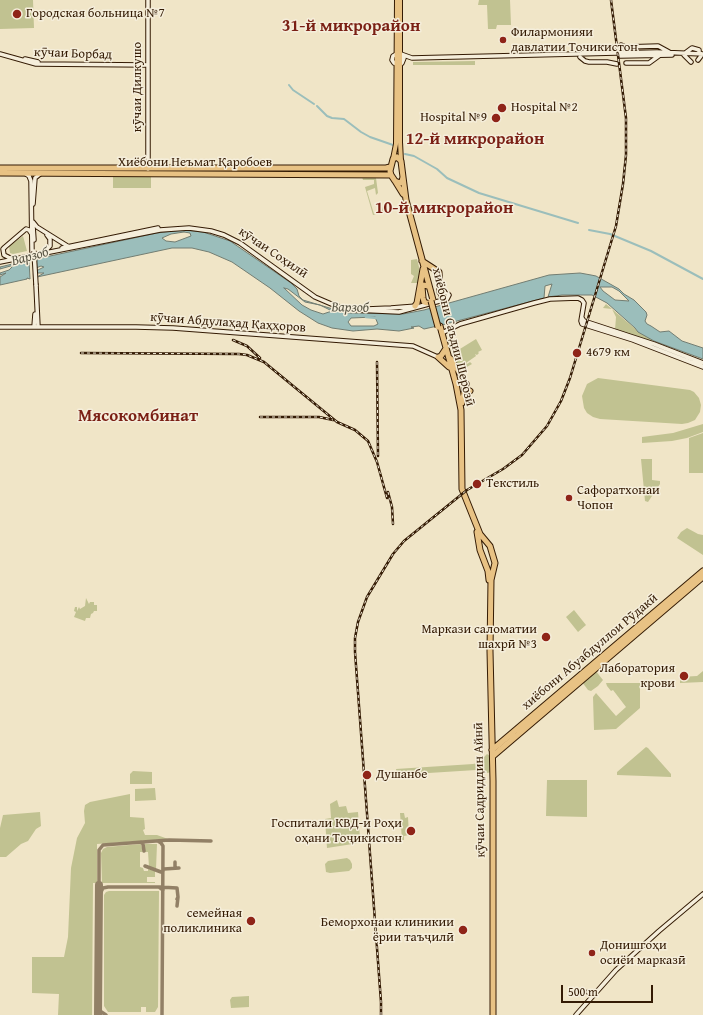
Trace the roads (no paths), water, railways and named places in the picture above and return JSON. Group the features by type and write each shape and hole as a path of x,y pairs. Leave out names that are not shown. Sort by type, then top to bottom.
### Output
{"highway":[{"path":"393,159 397,157 401,161"},
{"name":"хиёбони Саъдии Шерозӣ","path":"393,159 390,167 391,175 401,190 432,301"},
{"name":"хиёбони Саъдии Шерозӣ","path":"401,161 406,200 459,407 461,492 477,532 480,550 486,566"},
{"name":"Хиёбони Неъмат Қаробоев","path":"148,171 390,167"},
{"name":"Хиёбони Неъмат Қаробоев","path":"0,168 25,173 40,174 50,171"},
{"name":"Хиёбони Неъмат Қаробоев","path":"0,173 17,171 148,171 391,175"},
{"path":"395,181 398,183 401,182 403,177"},
{"path":"422,261 439,272 440,292 443,295"},
{"path":"415,306 417,303 424,270 431,266"},
{"path":"445,348 441,356 438,358 449,364"},
{"path":"445,348 459,372"},
{"name":"хиёбони Саъдии Шерозӣ","path":"449,364 456,384 461,410 462,489 480,535 490,546 495,562 494,568"},
{"path":"456,384 461,386 465,384 461,410"},
{"path":"464,393 467,390 470,392"},
{"name":"кӯчаи Садриддин Айнӣ","path":"486,566 490,579 488,660 492,752"},
{"name":"кӯчаи Садриддин Айнӣ","path":"492,1015 493,790 490,654 492,577 494,568"},
{"name":"хиёбони Абуабдуллои Рӯдакӣ","path":"492,752 703,571"},
{"path":"492,752 703,577"}],"main road":[{"name":"кӯчаи Дилкушо","path":"148,0 148,171"},
{"name":"хиёбони Саъдии Шерозӣ","path":"393,159 396,144 400,63 395,38 397,0"},
{"name":"хиёбони Саъдии Шерозӣ","path":"399,54 400,0"},
{"path":"400,44 402,38"},
{"path":"659,54 660,50 658,48 621,46 658,46 672,53"},
{"path":"580,56 590,48 615,47"},
{"path":"589,62 588,59 591,56 589,52 590,48"},
{"path":"399,54 412,58 644,56 659,54 672,53 684,54 701,57 699,50 694,48 690,49 684,54 659,54 591,56"},
{"name":"кӯчаи Борбад","path":"0,53 43,63 147,64"},
{"path":"399,54 404,58 400,63"},
{"path":"644,56 648,58 648,61 627,63 649,63 659,54"},
{"path":"684,54 691,62"},
{"path":"400,63 412,60 580,56 589,62 607,62 617,64"},
{"name":"хиёбони Саъдии Шерозӣ","path":"398,80 401,161"},
{"path":"25,173 31,180 36,327"},
{"path":"0,248 32,221 35,178 40,174"},
{"path":"32,221 37,227 69,247"},
{"name":"кӯчаи Соҳилӣ","path":"0,262 10,258 173,226 190,226 225,233 240,241 315,294 330,302 343,306 358,309 395,310 427,305 443,295"},
{"path":"32,233 38,229 48,236 50,239 50,246 45,251"},
{"path":"10,258 4,255 3,249 26,230 29,230 32,233"},
{"path":"0,262 107,240"},
{"name":"кӯчаи Соҳилӣ","path":"404,309 432,301 443,295"},
{"path":"440,328 444,332 460,324 550,299 580,299 584,304 582,324 663,347 703,363"},
{"name":"кӯчаи Абдулаҳад Қаҳҳоров","path":"0,327 150,327 416,347 438,358"},
{"path":"445,348 448,330"},
{"path":"616,333 703,367"},
{"path":"576,1015 616,970 663,927 703,894"},
{"path":"588,992 595,994"}],"water":[{"path":"181,230 203,232 230,241 291,283 297,289 299,296 303,300 319,305 305,302 288,289 284,288 302,305 323,314 332,311 321,305 346,313 403,314 424,310 549,275 580,273 596,276 619,289 634,300 646,312 647,315 645,321 647,324 660,332 669,331 682,341 703,348 703,359 654,341 638,332 607,303 592,295 562,295 548,297 552,284 545,286 544,298 442,325 424,329 419,326 411,327 414,328 399,331 377,329 353,331 332,328 318,323 299,311 270,288 232,262 209,252 192,248 172,248 37,277 44,273 36,273 36,271 44,267 41,266 36,268 36,259 157,233","holes":["184,232 190,233 191,236 175,242 166,241 162,238 171,234","600,287 612,287 619,291 629,301 615,300","375,317 378,324 374,326 351,326 348,322 351,318"]},
{"path":"29,260 30,279 27,278 0,285 0,277 6,273 0,275 0,273 9,270 14,265 0,269 0,267"}],"waterway":[{"path":"289,85 293,90 314,104"},
{"path":"317,106 327,116 344,119 370,137 393,145"},
{"path":"405,154 414,156 437,169 447,178 479,193 578,223"},
{"path":"589,230 610,234 651,251 703,279"},
{"name":"Варзоб","path":"366,317 377,318"}],"railway":[{"path":"381,1015 355,652 355,638 358,622 367,597 393,554 404,541 467,490 503,469 522,455 547,426 561,401 570,378 616,226 623,184 626,155 626,118 611,0"},
{"path":"233,340 247,346 260,358"},
{"path":"81,353 239,354 247,355 264,362 337,422 355,430 368,441 377,462 387,498"},
{"path":"377,362 378,456"},
{"path":"260,417 319,417 333,420"},
{"path":"388,492 392,507 393,524"}],"place":[{"name":"Городская больница №7","path":"17,14"},
{"name":"Филармонияи давлатии Точикистон","path":"503,40"},
{"name":"Hospital №2","path":"502,108"},
{"name":"Hospital №9","path":"496,118"},
{"name":"4679 км","path":"577,353"},
{"name":"Текстиль","path":"477,484"},
{"name":"Сафоратхонаи Чопон","path":"569,498"},
{"name":"Маркази саломатии шахрӣ №3","path":"546,637"},
{"name":"Лаборатория крови","path":"684,676"},
{"name":"Душанбе","path":"367,775"},
{"name":"Госпитали КВД-и Роҳи оҳани Тоҷикистон","path":"411,831"},
{"name":"семейная поликлиника","path":"251,921"},
{"name":"Беморхонаи клиникии ёрии таъҷилӣ","path":"463,930"},
{"name":"Донишгоҳи осиёи марказӣ","path":"592,953"}],"district":[{"name":"31-й микрорайон","path":"351,27"},
{"name":"12-й микрорайон","path":"475,140"},
{"name":"10-й микрорайон","path":"444,209"},
{"name":"Мясокомбинат","path":"138,417"}]}
